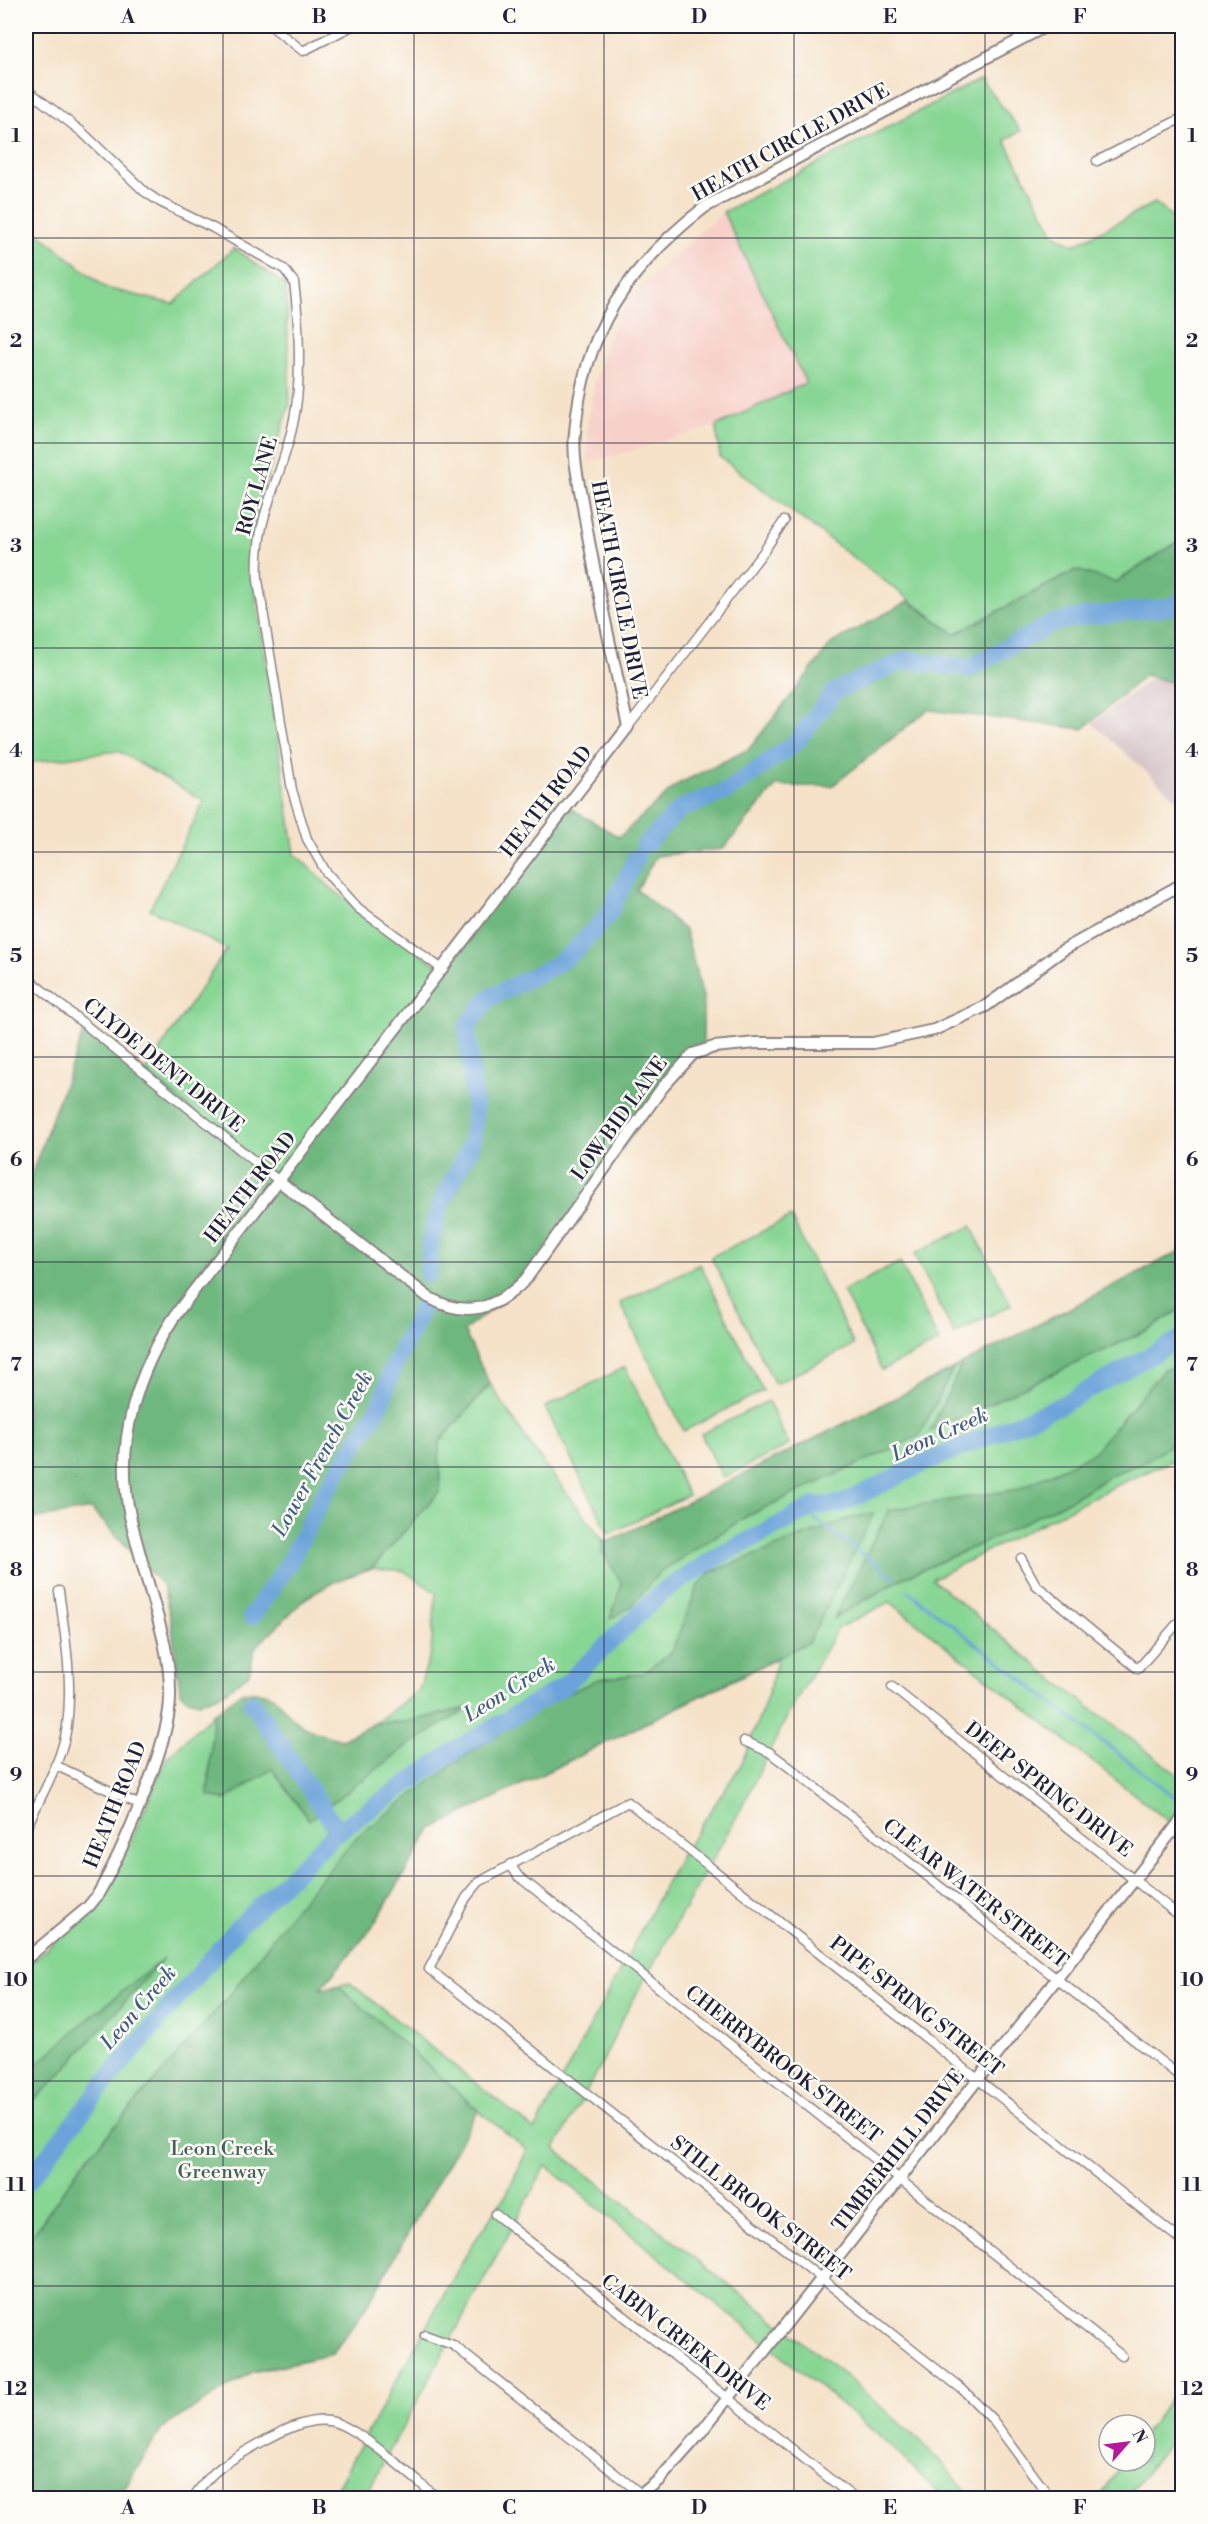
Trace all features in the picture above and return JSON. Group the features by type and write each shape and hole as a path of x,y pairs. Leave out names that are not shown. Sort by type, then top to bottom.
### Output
{"street":[{"path":"271,26 303,51 352,26"},
{"name":"HEATH CIRCLE DRIVE","path":"628,727 576,476 575,433 589,360 612,309 630,279 657,247 705,207 1046,26"},
{"name":"ROY LANE","path":"26,89 101,148 145,192 284,269 294,282 296,409 290,439 262,519 256,555 258,580 292,790 307,839 338,887 376,922 441,969"},
{"path":"1097,161 1182,118"},
{"name":"HEATH ROAD","path":"26,1959 88,1907 97,1896 154,1767 168,1717 170,1680 164,1641 130,1515 125,1461 132,1407 140,1381 163,1333 758,560 784,521"},
{"name":"LOW BID LANE","path":"279,1180 428,1297 455,1309 483,1309 505,1298 526,1280 662,1088 693,1054 714,1047 756,1043 873,1043 934,1030 986,1006 1063,950 1182,884"},
{"name":"CLYDE DENT DRIVE","path":"26,976 279,1180"},
{"path":"1021,1558 1036,1585 1138,1669 1182,1618"},
{"path":"26,1829 55,1766 66,1728 70,1679 59,1591"},
{"name":"DEEP SPRING DRIVE","path":"892,1687 1182,1918"},
{"name":"CLEAR WATER STREET","path":"744,1741 769,1752 789,1767 1182,2078"},
{"path":"55,1766 138,1804"},
{"name":"PIPE SPRING STREET","path":"510,1864 628,1802 1182,2241"},
{"name":"TIMBERHILL DRIVE","path":"642,2497 676,2463 1182,1820"},
{"name":"STILL BROOK STREET","path":"510,1864 489,1875 470,1892 429,1969 974,2400 999,2429 1049,2496"},
{"name":"CHERRYBROOK STREET","path":"510,1864 518,1876 1122,2356"},
{"name":"CABIN CREEK DRIVE","path":"495,2214 854,2499"},
{"path":"425,2335 453,2345 642,2497"},
{"path":"193,2499 207,2477 229,2460 301,2424 327,2420 352,2430 438,2499"}],"shaded area":[{"path":"723,212 806,383 716,426 588,463 587,426 596,375 610,334 629,297"},
{"path":"1182,655 1182,804 1092,723"}],"green space":[{"path":"981,79 1021,131 1005,140 1054,234 1074,245 1155,203 1182,225 1182,539 1116,583 1076,570 955,634 720,457 716,426 806,383 723,212"},
{"path":"26,223 106,288 173,304 234,248 286,286 290,403 258,507 250,556 295,854 332,889 442,969 279,1181 145,1072 227,949 150,909 204,801 118,751 26,763"},
{"path":"1182,539 1182,685 1145,675 1083,729 928,710 832,786 776,786 723,849 656,856 637,890 685,930 703,997 703,1050 693,1054 515,1290 464,1331 490,1384 439,1443 440,1491 372,1568 336,1581 306,1598 255,1648 249,1674 223,1693 200,1702 187,1699 180,1691 171,1620 163,1586 91,1509 34,1519 26,1501 26,1189 86,1025 280,1180 567,806 619,837 678,784 749,749 832,643 908,601 955,634 1076,570 1116,582"},
{"path":"791,1217 854,1345 775,1384 711,1257"},
{"path":"971,1226 1011,1305 954,1334 914,1254"},
{"name":"Leon Creek Greenway","path":"1182,1250 1182,1456 1107,1490 932,1579 1048,1675 1182,1778 1182,1832 890,1602 838,1628 789,1713 741,1809 623,2018 602,2063 555,2149 840,2371 928,2448 973,2498 944,2498 878,2434 546,2166 364,2498 331,2498 470,2248 506,2195 527,2150 478,2110 365,2309 332,2354 252,2372 163,2427 118,2498 26,2498 26,1967 101,1899 129,1845 167,1757 213,1714 208,1795 261,1748 363,1747 393,1722 375,1723 419,1690 431,1651 436,1593 404,1571 372,1568 440,1491 439,1443 490,1384 533,1449 603,1540 603,1551","holes":["778,1658 766,1700 741,1765 680,1857 535,2130 350,1983 320,1989 371,1929 431,1829"]},
{"path":"1182,1250 1182,1308 1148,1330 930,1431 962,1364"},
{"path":"900,1262 939,1342 882,1370 843,1291"},
{"path":"700,1264 763,1391 684,1431 620,1303"},
{"path":"625,1367 688,1495 609,1534 545,1407"},
{"path":"1182,1367 1182,1436 1147,1461 1111,1475 1074,1498 985,1542 903,1578 834,1618 889,1510 1019,1489 1093,1453 1164,1369"},
{"path":"953,1369 919,1436 747,1516 660,1572 632,1606 610,1619 622,1584 602,1551 603,1540 610,1541"},
{"path":"768,1401 789,1445 723,1478 701,1434"},
{"path":"874,1513 809,1642 431,1829 371,1929 320,1989 339,1986 478,2110 365,2309 332,2354 252,2372 163,2427 118,2498 26,2498 26,2258 30,2239 81,2165 229,1996 296,1907 360,1834 465,1756 540,1707 598,1679 641,1674 671,1652 698,1586 711,1572 848,1519"},
{"path":"242,1692 268,1694 303,1726 342,1740 375,1723 406,1722 471,1707 413,1742 309,1820 272,1769 225,1800 208,1795 213,1714"},
{"path":"164,1958 56,2079 26,2108 26,2074 88,2019"},
{"path":"1182,2382 1182,2426 1157,2458 1157,2417"},
{"path":"1116,2473 1146,2473 1128,2496 1130,2498 1097,2498"}],"waterway":[{"name":"Lower French Creek","path":"645,845 680,809 727,791 795,743 835,691 906,660 969,668 1053,623 1086,616 1170,607 1182,600"},
{"name":"Lower French Creek","path":"428,1274 430,1244 440,1205 472,1143 475,1113 467,1026 489,998 557,964 573,952 608,915 636,858"},
{"name":"Lower French Creek","path":"252,1616 289,1563 326,1491 381,1404 392,1370 422,1308"},
{"name":"Leon Creek","path":"26,2183 103,2085 240,1925 338,1831 462,1746 564,1686 661,1593 714,1559 814,1506 841,1504 924,1463 1061,1405 1182,1338"},
{"path":"804,1511 894,1577"},
{"path":"908,1591 1181,1802"},
{"name":"Lower French Creek","path":"252,1703 338,1831"}]}
